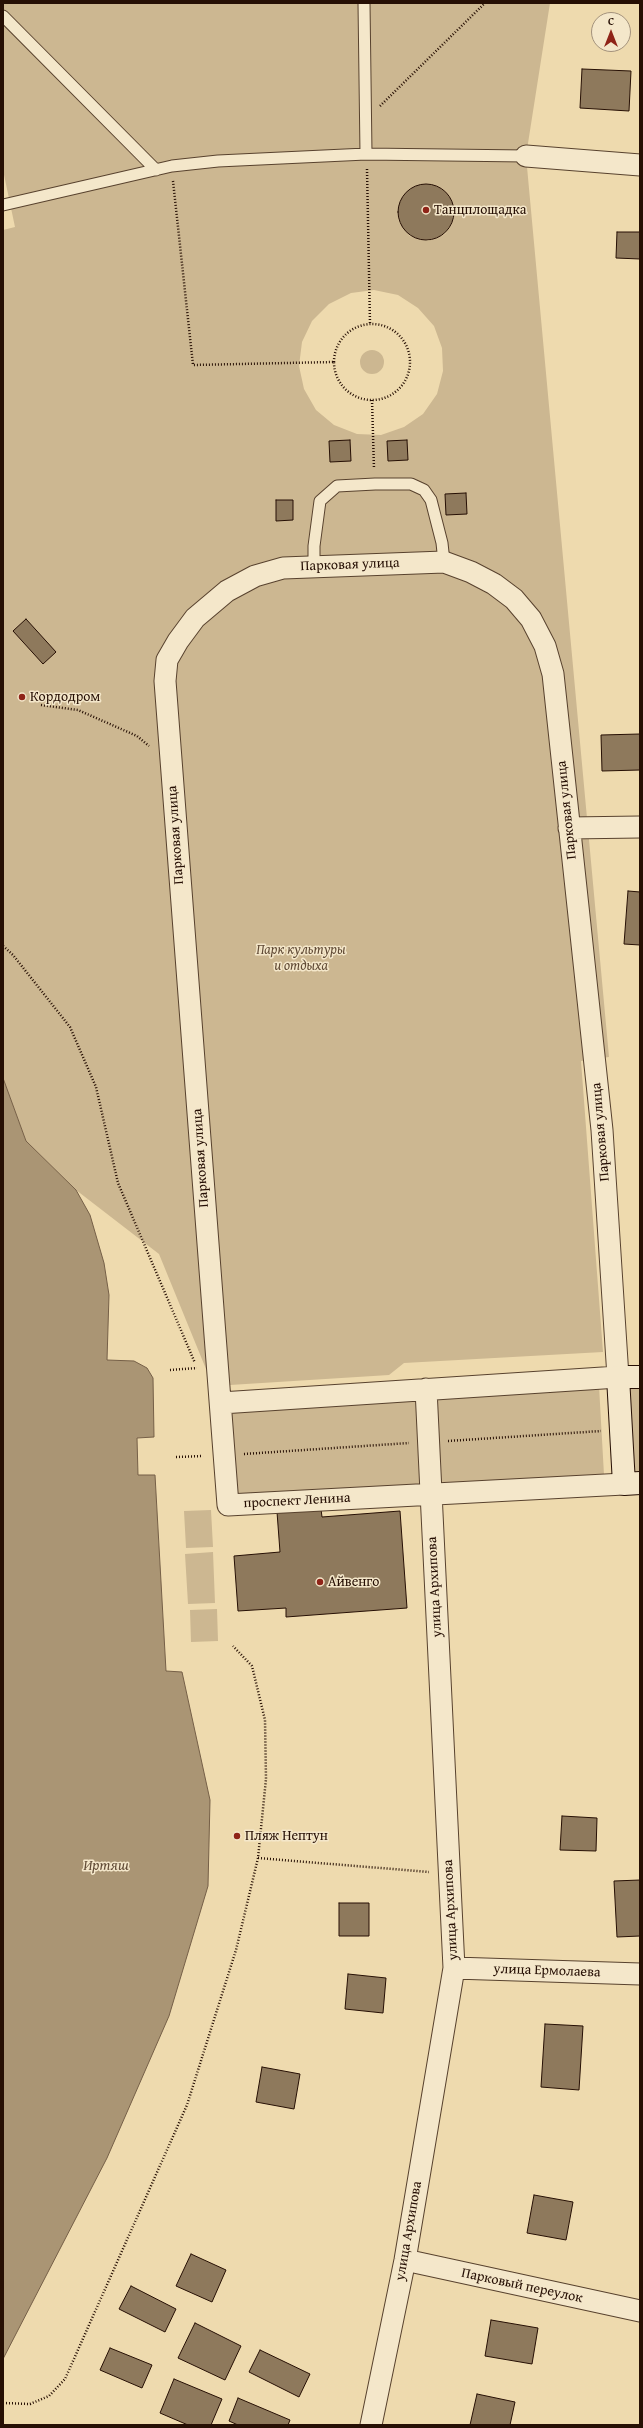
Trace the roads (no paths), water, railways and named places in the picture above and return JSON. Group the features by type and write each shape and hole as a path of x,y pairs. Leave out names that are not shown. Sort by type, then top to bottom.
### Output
{"street":[{"path":"526,156 640,165"},
{"name":"Парковая улица","path":"221,1398 205,1221 171,763 165,681 167,660 178,641 195,618 227,591 255,576 283,568 314,566 444,562 471,572 494,584 514,599 531,619 544,646 552,674 602,1130 618,1377"},
{"path":"569,828 640,828"},
{"path":"221,1398 426,1389 618,1377 640,1377"},
{"name":"проспект Ленина","path":"221,1398 228,1505 632,1483 618,1377"},
{"name":"улица Архипова","path":"371,2425 405,2260 454,1968 426,1389"},
{"name":"улица Ермолаева","path":"454,1968 640,1974"},
{"name":"Парковый переулок","path":"405,2260 640,2311"}],"lane":[{"path":"364,3 366,154"},
{"path":"3,16 156,170"},
{"path":"3,205 172,166 218,161 366,154 526,156"},
{"path":"314,566 314,546 320,501 337,486 375,484 411,484 424,490 431,500 442,543 444,562"}],"water":[{"name":"Иртяш","path":"3,1078 26,1141 76,1190 90,1215 104,1263 109,1295 107,1360 134,1361 147,1368 153,1378 154,1437 137,1438 138,1475 155,1475 166,1671 182,1672 210,1800 208,1886 169,2016 107,2158 3,2359"}],"place":[{"name":"Танцплощадка","path":"426,210"},
{"name":"Кордодром","path":"22,697"},
{"name":"Айвенго","path":"320,1582"},
{"name":"Пляж Нептун","path":"237,1836"}],"park label":[{"name":"Парк культуры и отдыха","path":"301,958"}]}
